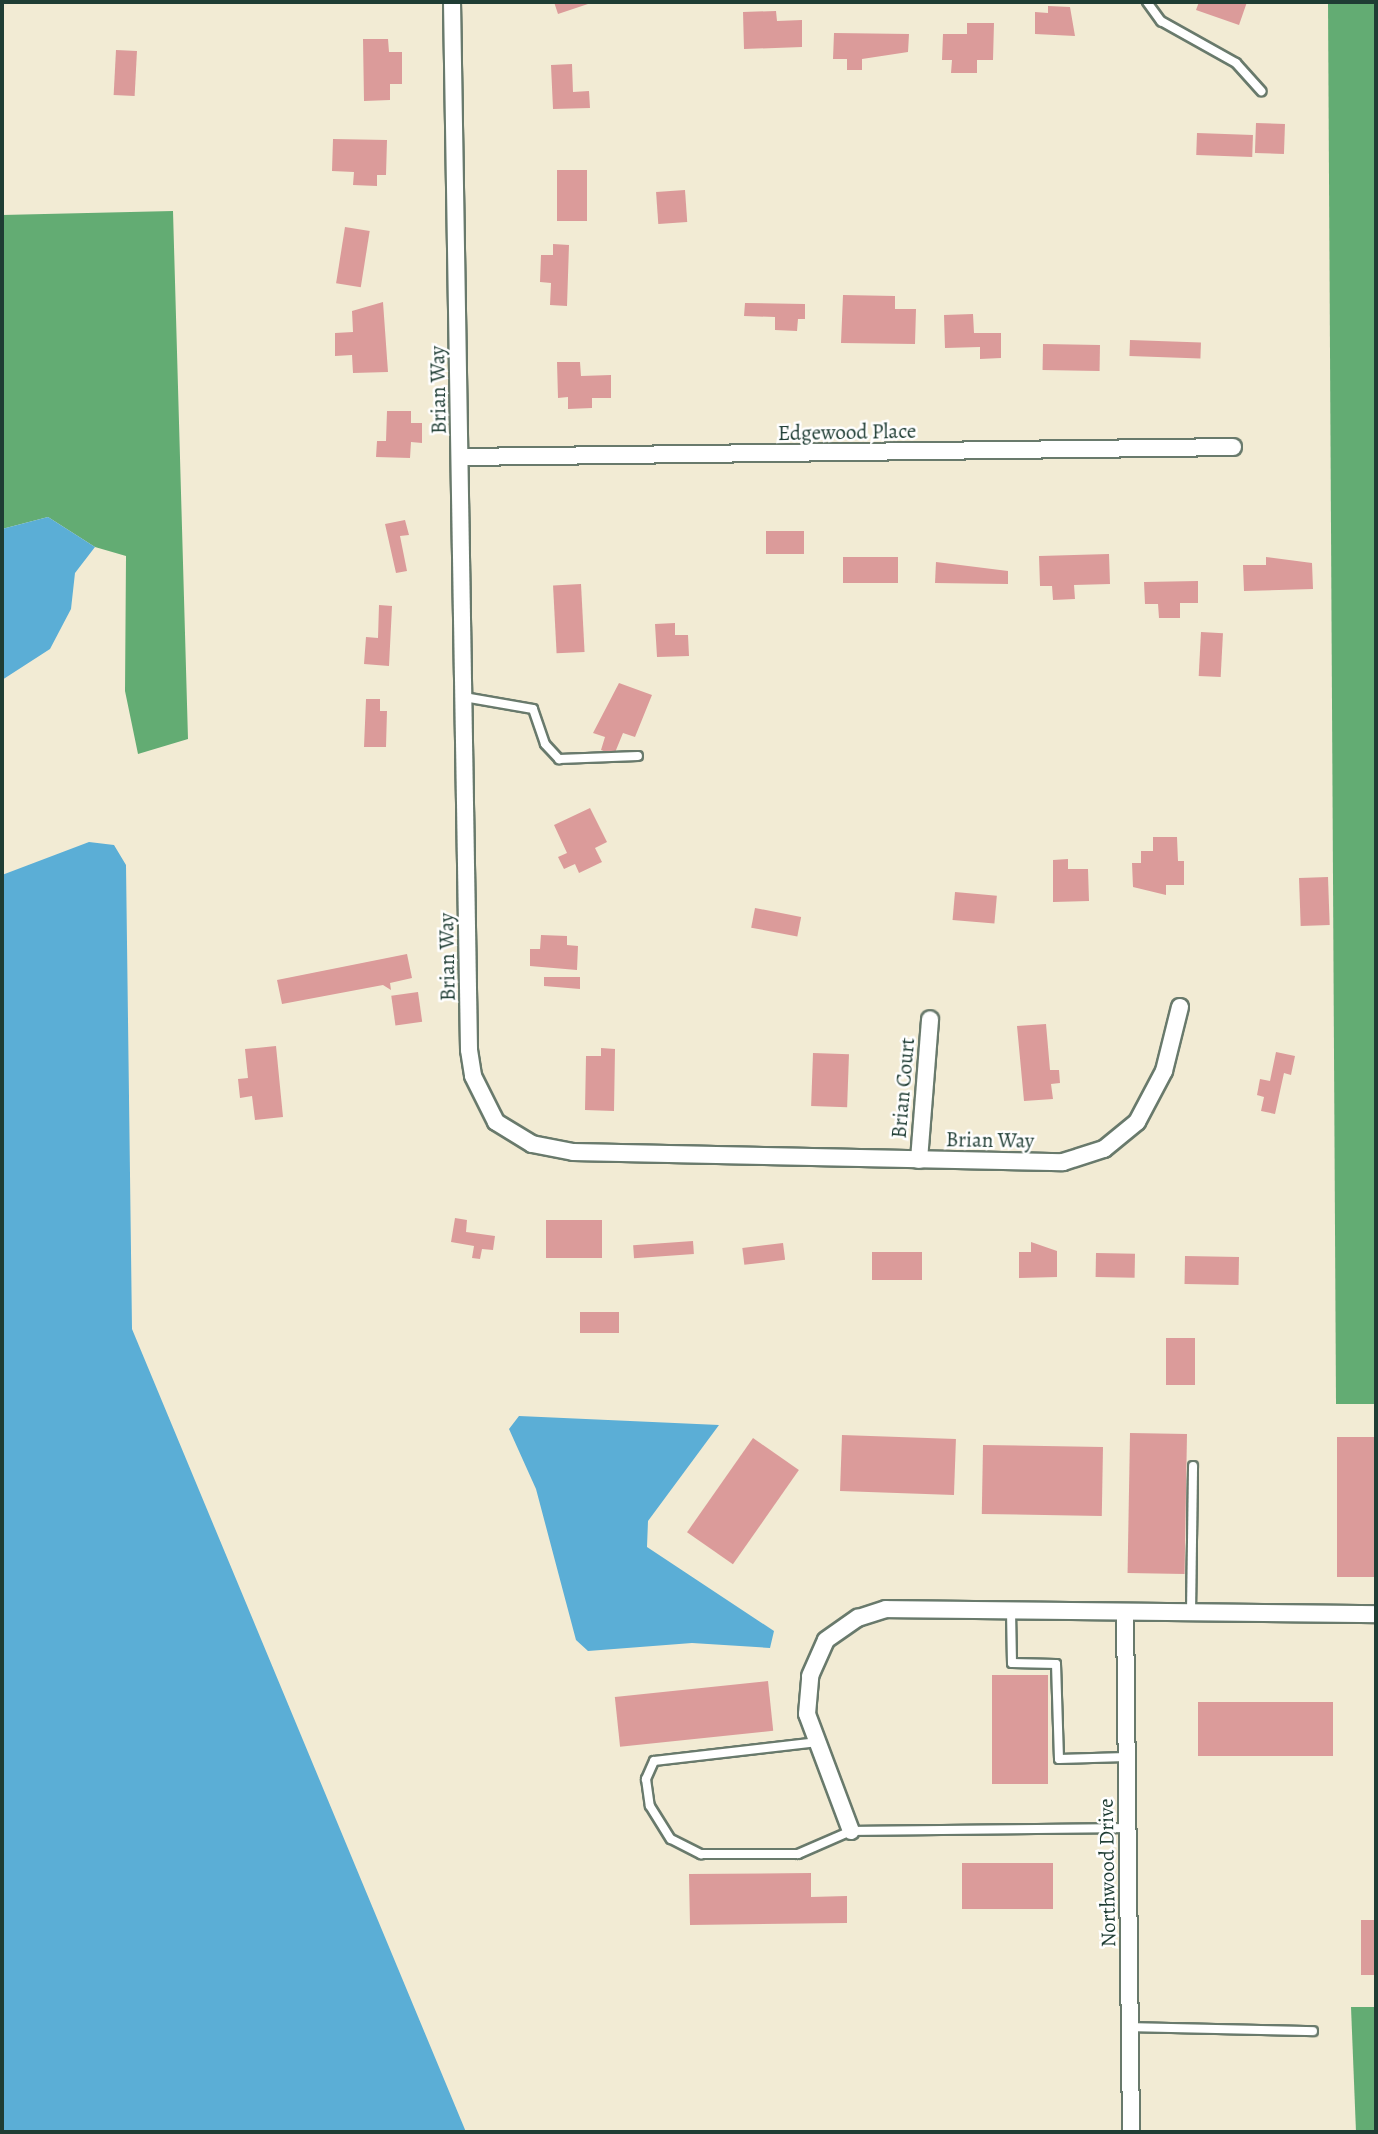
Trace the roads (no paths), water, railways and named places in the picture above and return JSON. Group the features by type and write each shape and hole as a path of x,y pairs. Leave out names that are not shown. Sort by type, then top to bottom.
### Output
{"street":[{"name":"Brian Way","path":"452,2 469,1050 473,1076 496,1122 532,1144 573,1152 1063,1162 1104,1149 1137,1122 1151,1100 1180,1007"},
{"name":"Edgewood Place","path":"461,457 1233,447"},
{"name":"Brian Court","path":"919,1160 930,1019"},
{"path":"851,1831 807,1714 810,1676 826,1640 858,1618 886,1609 1376,1614"},
{"name":"Northwood Drive","path":"1125,1612 1131,2132"}],"lane":[{"path":"1147,2 1161,22 1236,63 1261,91"},
{"path":"464,697 533,709 545,744 559,759 638,756"},
{"path":"1191,1613 1193,1466"},
{"path":"1011,1611 1012,1662 1056,1664 1059,1759 1126,1756"},
{"path":"818,1742 654,1761 646,1779 650,1806 671,1839 701,1854 798,1854 851,1831 1127,1828"},
{"path":"1130,2026 1313,2031"}],"water":[{"path":"48,517 95,547 75,573 71,609 50,649 2,680 2,529"},
{"path":"89,842 114,845 126,865 132,1329 466,2132 2,2132 2,875"},
{"path":"519,1416 719,1425 648,1521 647,1547 774,1631 770,1648 692,1643 588,1651 576,1640 536,1489 509,1429"}]}
